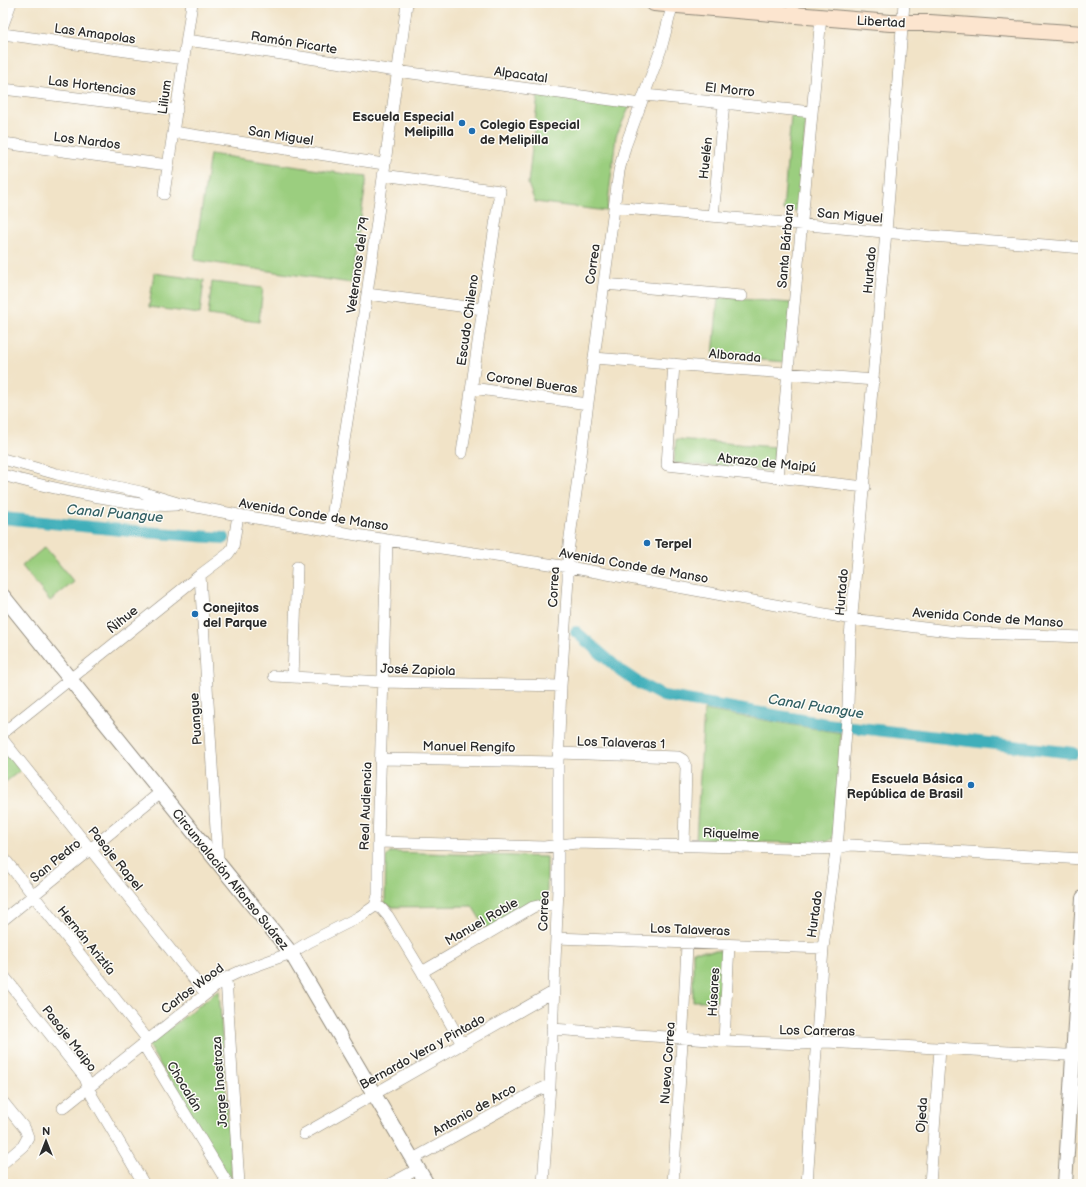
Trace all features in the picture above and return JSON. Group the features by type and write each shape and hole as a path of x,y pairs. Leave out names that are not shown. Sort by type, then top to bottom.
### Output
{"main road":[{"name":"Libertad","path":"654,3 718,6 820,17 902,23 930,23 1083,34"}],"street":[{"path":"3,25 11,3"},
{"name":"Lilium","path":"164,194 192,3"},
{"name":"Veteranos del 79","path":"330,530 367,294 407,3"},
{"name":"Hurtado","path":"807,1184 823,948 837,848 848,706 850,637 874,380 904,3"},
{"name":"Correa","path":"543,1184 550,1085 554,992 557,905 558,758 569,567 568,552 614,207 622,159 661,49 673,4"},
{"name":"Santa Bárbara","path":"778,478 820,17"},
{"name":"Las Amapolas","path":"3,34 184,59"},
{"name":"Ramón Picarte","path":"186,40 398,71"},
{"name":"Alpacatal","path":"398,71 643,99"},
{"name":"Las Hortencias","path":"3,89 177,110"},
{"name":"El Morro","path":"643,99 724,103 812,112"},
{"name":"Huelén","path":"713,216 724,103"},
{"name":"San Miguel","path":"173,132 500,191"},
{"name":"Los Nardos","path":"3,144 168,165"},
{"name":"Escudo Chileno","path":"462,453 500,191"},
{"name":"San Miguel","path":"614,207 886,232 1083,248"},
{"path":"604,284 742,296"},
{"path":"367,294 483,309"},
{"name":"Alborada","path":"594,358 874,380"},
{"name":"Abrazo de Maipú","path":"674,364 667,465 864,487"},
{"name":"Coronel Bueras","path":"472,388 588,404"},
{"name":"Avenida Conde de Manso","path":"3,459 57,474 141,492 181,504 238,515 387,540 569,567 852,619 956,632 1083,637"},
{"name":"Avenida Conde de Manso","path":"3,475 47,487 150,506 181,504"},
{"name":"Ñihue","path":"3,732 228,554 233,547 238,515"},
{"name":"Real Audiencia","path":"375,906 378,895 380,759 387,540"},
{"path":"293,677 297,567"},
{"name":"Puangue","path":"200,575 218,861"},
{"name":"Circunvalación Alfonso Suárez","path":"3,596 162,791 291,953 427,1184"},
{"name":"José Zapiola","path":"274,676 383,682 561,686"},
{"name":"Pasaje Rapel","path":"3,740 206,994"},
{"name":"Los Talaveras 1","path":"558,758 678,757 683,760 686,767 684,846"},
{"name":"Manuel Rengifo","path":"380,759 558,758"},
{"name":"San Pedro","path":"3,920 162,791"},
{"name":"Riquelme","path":"378,844 380,842 544,847 576,843 819,849 837,848 850,845 1083,859"},
{"name":"Hernán Ariztía","path":"3,857 146,1042"},
{"path":"1065,1184 1078,1056 1083,898"},
{"name":"Manuel Roble","path":"422,972 533,907 557,905"},
{"path":"375,906 381,908 388,916 422,972 462,1044"},
{"name":"Carlos Wood","path":"63,1108 226,978 291,953 309,942 359,917 375,906"},
{"name":"Los Talaveras","path":"556,938 823,948"},
{"name":"Nueva Correa","path":"673,1184 688,944"},
{"name":"Húsares","path":"724,1041 726,1027 729,945"},
{"name":"Pasaje Maipo","path":"3,976 85,1078 92,1096 144,1184"},
{"name":"Jorge Inostroza","path":"226,978 240,1184"},
{"name":"Bernardo Vera y Pintado","path":"304,1134 554,992"},
{"name":"Los Carreras","path":"552,1029 724,1041 802,1044 826,1042 1078,1056"},
{"name":"Chocalán","path":"146,1042 228,1184"},
{"name":"Ojeda","path":"930,1184 940,1048"},
{"name":"Antonio de Arco","path":"390,1184 415,1164 534,1092 550,1085"},
{"path":"3,1102 25,1129 28,1137 23,1146 3,1163"}],"green space":[{"path":"538,95 630,106 616,136 607,211 535,202 528,184"},
{"path":"791,116 806,118 798,211 783,210"},
{"path":"210,154 367,177 351,283 194,260"},
{"path":"154,273 204,280 200,314 149,307"},
{"path":"212,282 263,288 259,322 208,315"},
{"path":"718,297 791,303 786,362 713,356"},
{"path":"676,439 775,447 772,471 674,463"},
{"path":"45,547 74,582 50,601 22,566"},
{"path":"704,710 841,733 833,838 824,844 696,840"},
{"path":"3,744 22,769 3,784"},
{"path":"391,852 547,857 547,903 487,930 472,906 392,907 385,903 386,857"},
{"path":"693,951 723,951 723,1001 693,1001"},
{"path":"219,990 232,1184 148,1045"}],"waterway":[{"name":"Canal Puangue","path":"3,518 131,531 224,538"},
{"name":"Canal Puangue","path":"576,632 621,671 640,684 663,696 826,724 1073,753"}],"place":[{"name":"Escuela Especial Melipilla","path":"462,123"},
{"name":"Colegio Especial de Melipilla","path":"472,131"},
{"name":"Terpel","path":"647,543"},
{"name":"Conejitos del Parque","path":"195,614"},
{"name":"Escuela Básica República de Brasil","path":"971,785"}]}
